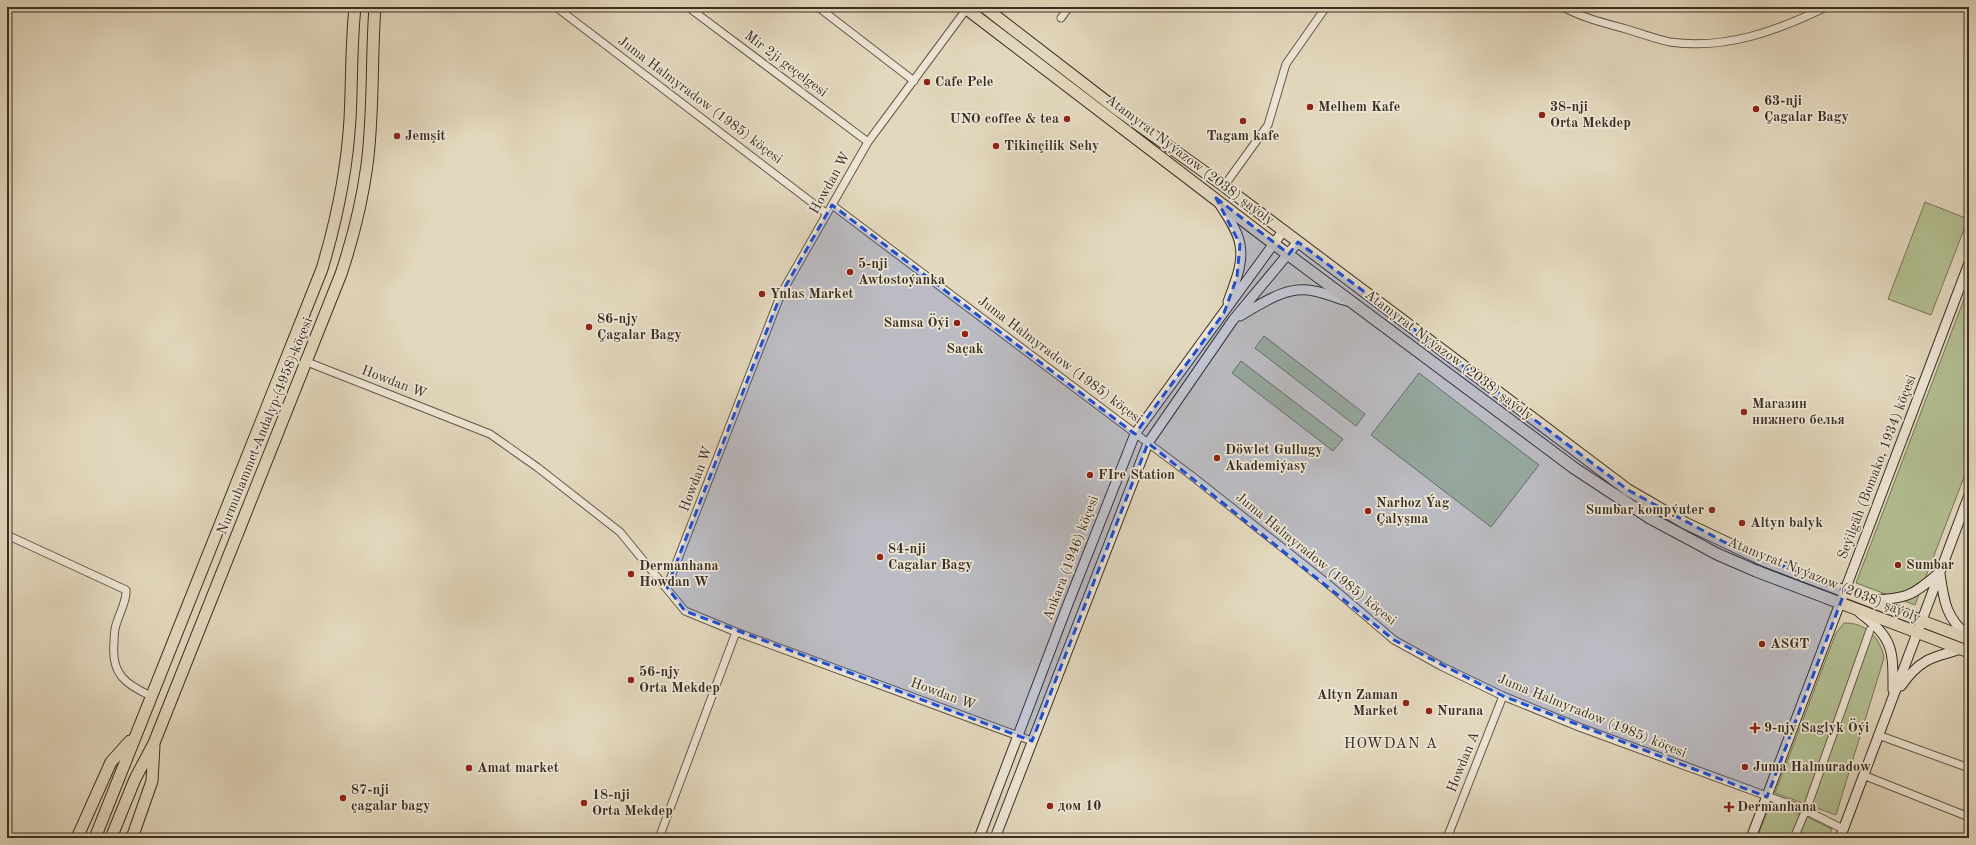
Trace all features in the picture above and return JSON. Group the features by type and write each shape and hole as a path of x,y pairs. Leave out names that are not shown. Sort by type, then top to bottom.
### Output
{"main road":[{"path":"350,7 351,39"},
{"name":"Nurmuhammet Andalyp (1958) köçesi","path":"95,838 134,736 310,299 327,250 341,197 346,164 350,118 351,39 356,7"},
{"name":"Nurmuhammet Andalyp (1958) köçesi","path":"111,838 135,779 154,743 341,274 356,224 367,164 371,121 375,7"},
{"path":"373,30 381,7"},
{"name":"Atamyrat Nyýazow (2038) şaýoly","path":"984,7 1115,108 1224,186 1283,232 1628,490 1685,523 1764,560 1868,601 1969,638"},
{"name":"Atamyrat Nyýazow (2038) şaýoly","path":"966,8 1216,198 1274,244 1574,468 1639,511 1681,535 1737,562 1965,651"},
{"path":"1216,198 1240,244 1241,258 1237,277 1224,313"},
{"name":"Ankara (1946) köçesi","path":"979,838 1075,584 1135,434 1283,232"},
{"name":"Ankara (1946) köçesi","path":"995,838 1032,741 1053,692 1148,443 1234,320 1298,242"},
{"name":"Seýilgäh (Bomako, 1934) köçesi","path":"1751,838 1969,263"},
{"path":"1234,320 1282,293 1294,290 1315,291 1353,303"},
{"path":"1841,834 1969,495"},
{"path":"1940,572 1948,613 1956,625 1969,638"},
{"name":"Atamyrat Nyýazow (2038) şaýoly","path":"1868,601 1905,597 1915,593 1940,572"},
{"path":"1853,608 1871,621 1889,643 1893,663 1893,697"},
{"name":"Atamyrat Nyýazow (2038) şaýoly","path":"1893,697 1911,672 1921,664 1933,657 1965,651"},
{"path":"77,838 111,762 134,736"},
{"path":"132,838 152,781 154,743"}],"street":[{"name":"Juma Halmyradow (1985) köçesi","path":"556,7 827,214"},
{"name":"Mir 2ji geçelgesi","path":"688,7 868,142"},
{"path":"818,7 914,81"},
{"path":"1061,18 1069,7"},
{"path":"1224,186 1268,125 1286,64 1326,7"},
{"path":"1563,7 1585,18 1669,42 1705,43 1738,40 1797,21 1826,7"},
{"name":"Howdan W","path":"667,587 781,294 868,142 966,8"},
{"name":"Juma Halmyradow (1985) köçesi","path":"832,204 1148,443 1279,545 1394,640 1441,666 1504,696 1579,727 1766,797 1805,810 1841,834"},
{"name":"Howdan W","path":"307,362 490,434 542,471 620,532 686,611 736,632 1032,741"},
{"path":"7,535 126,590 115,627 112,655 114,667 122,679 151,696"},
{"path":"1794,838 1870,630"},
{"path":"659,838 736,632"},
{"name":"Howdan A","path":"1447,838 1504,696"},
{"path":"1878,735 1969,768"},
{"path":"1863,775 1969,817"}],"highlighted area":[{"path":"1216,198 1289,254 1298,242 1628,490 1724,542 1845,591 1767,797 1503,696 1394,640 1148,443 1032,741 685,611 667,587 781,294 832,205 1135,434 1224,313 1237,277 1240,244"}],"green space":[{"path":"1925,202 1968,219 1931,315 1888,299"},
{"path":"1969,286 1969,464 1915,605 1856,583"},
{"path":"1264,336 1365,414 1356,426 1255,348"},
{"path":"1241,361 1343,439 1333,451 1232,373"},
{"path":"1419,373 1539,465 1491,527 1371,435"},
{"path":"1844,623 1859,625 1871,633 1876,638 1884,658 1836,815 1775,793 1836,633"},
{"path":"1770,804 1803,815 1832,829 1828,838 1757,838"}],"place":[{"name":"Cafe Pele","path":"927,82"},
{"name":"Melhem Kafe","path":"1310,107"},
{"name":"63-nji Çagalar Bagy","path":"1756,109"},
{"name":"38-nji Orta Mekdep","path":"1542,115"},
{"name":"UNO coffee & tea","path":"1067,119"},
{"name":"Tagam kafe","path":"1243,121"},
{"name":"Jemşit","path":"397,136"},
{"name":"Tikinçilik Sehy","path":"996,146"},
{"name":"5-nji Awtostoýanka","path":"850,272"},
{"name":"Ynlas Market","path":"762,294"},
{"name":"Samsa Öýi","path":"957,323"},
{"name":"86-njy Çagalar Bagy","path":"589,327"},
{"name":"Saçak","path":"965,334"},
{"name":"Магазин нижнего белья","path":"1744,412"},
{"name":"Döwlet Gullugy Akademiýasy","path":"1217,458"},
{"name":"FIre Station","path":"1090,475"},
{"name":"Sumbar kompýuter","path":"1712,510"},
{"name":"Narhoz Ýag Çalyşma","path":"1368,511"},
{"name":"Altyn balyk","path":"1742,523"},
{"name":"84-nji Cagalar Bagy","path":"880,557"},
{"name":"Sumbar","path":"1898,565"},
{"name":"Dermanhana Howdan W","path":"631,574"},
{"name":"ASGT","path":"1762,644"},
{"name":"56-njy Orta Mekdep","path":"631,680"},
{"name":"Altyn Zaman Market","path":"1406,703"},
{"name":"Nurana","path":"1429,711"},
{"name":"9-njy Saglyk Öýi","path":"1755,728"},
{"name":"Juma Halmuradow","path":"1745,767"},
{"name":"Amat market","path":"469,768"},
{"name":"87-nji çagalar bagy","path":"343,798"},
{"name":"18-nji Orta Mekdep","path":"584,803"},
{"name":"дом 10","path":"1050,806"},
{"name":"Dermanhana","path":"1729,807"}],"district":[{"name":"HOWDAN A","path":"1391,744"}]}
